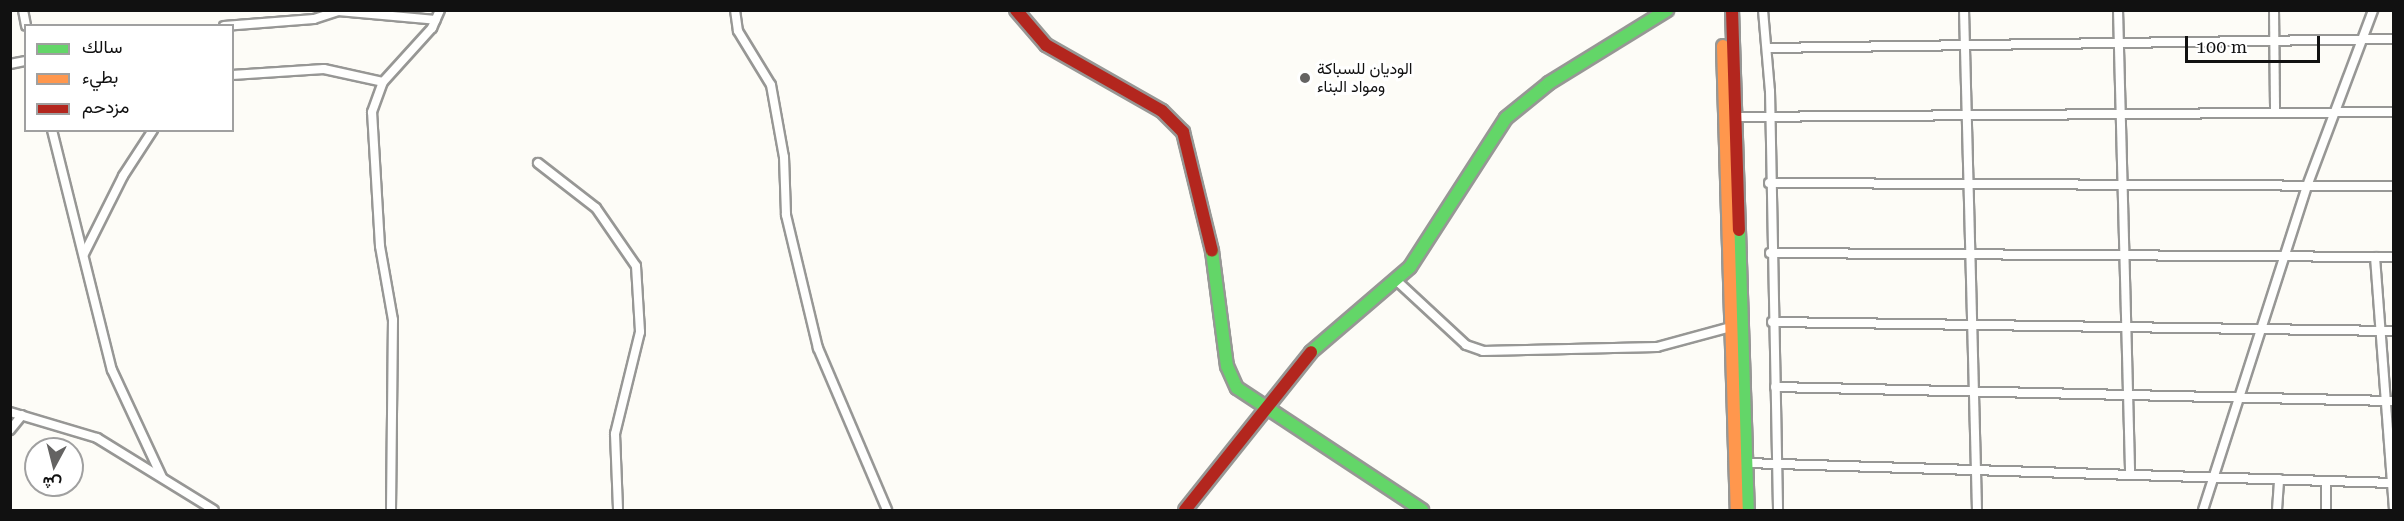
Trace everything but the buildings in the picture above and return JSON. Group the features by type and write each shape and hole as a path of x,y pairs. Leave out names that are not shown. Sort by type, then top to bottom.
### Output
{"main road":[{"path":"1016,10 1046,45 1162,111 1184,132 1218,277 1227,366 1237,388 1422,510"},
{"path":"1185,510 1309,352 1397,281 1420,255 1506,118 1543,87 1667,10"},
{"path":"1721,10 1737,510"},
{"path":"1732,10 1748,510"}],"street":[{"path":"391,510 393,320 380,246 371,128 383,81 436,20 440,10"},
{"path":"735,10 738,31 771,85 784,156 786,215 818,348 887,510"},
{"path":"1763,10 1770,116 1768,183 1778,510"},
{"path":"1964,10 1977,510"},
{"path":"2118,10 2124,114 2122,186 2130,471"},
{"path":"2274,10 2275,113"},
{"path":"2203,510 2307,186 2373,10"},
{"path":"234,25 358,11 436,20"},
{"path":"1767,48 2394,39"},
{"path":"234,75 324,69 383,81"},
{"path":"1735,117 2394,112"},
{"path":"53,132 112,370 162,477"},
{"path":"84,254 123,176 152,132"},
{"path":"538,163 596,208 636,266 640,332 615,434 618,510"},
{"path":"1768,183 1967,186 2394,186"},
{"path":"1770,253 2394,258"},
{"path":"2375,258 2380,331 2390,401 2394,507"},
{"path":"1397,281 1466,345 1483,351 1656,347 1731,327"},
{"path":"1772,322 2261,327 2394,331"},
{"path":"1775,387 2390,401"},
{"path":"10,412 84,431 214,510"},
{"path":"10,430 22,415"},
{"path":"1746,463 2130,471 2393,483"},
{"path":"2277,510 2279,479"},
{"path":"2326,481 2326,510"}],"traffic: fast":[{"path":"1311,352 1410,267 1506,118 1549,83 1667,10"},
{"path":"1739,230 1748,510"},
{"path":"1212,251 1227,366 1237,388 1422,510"}],"traffic: slow":[{"path":"1723,46 1737,510"}],"traffic: jam":[{"path":"1016,10 1046,45 1162,111 1183,132 1212,251"},
{"path":"1732,10 1739,230"},
{"path":"1185,510 1311,352"}],"place":[{"name":"الوديان للسباكة ومواد البناء","path":"1305,78"}]}
